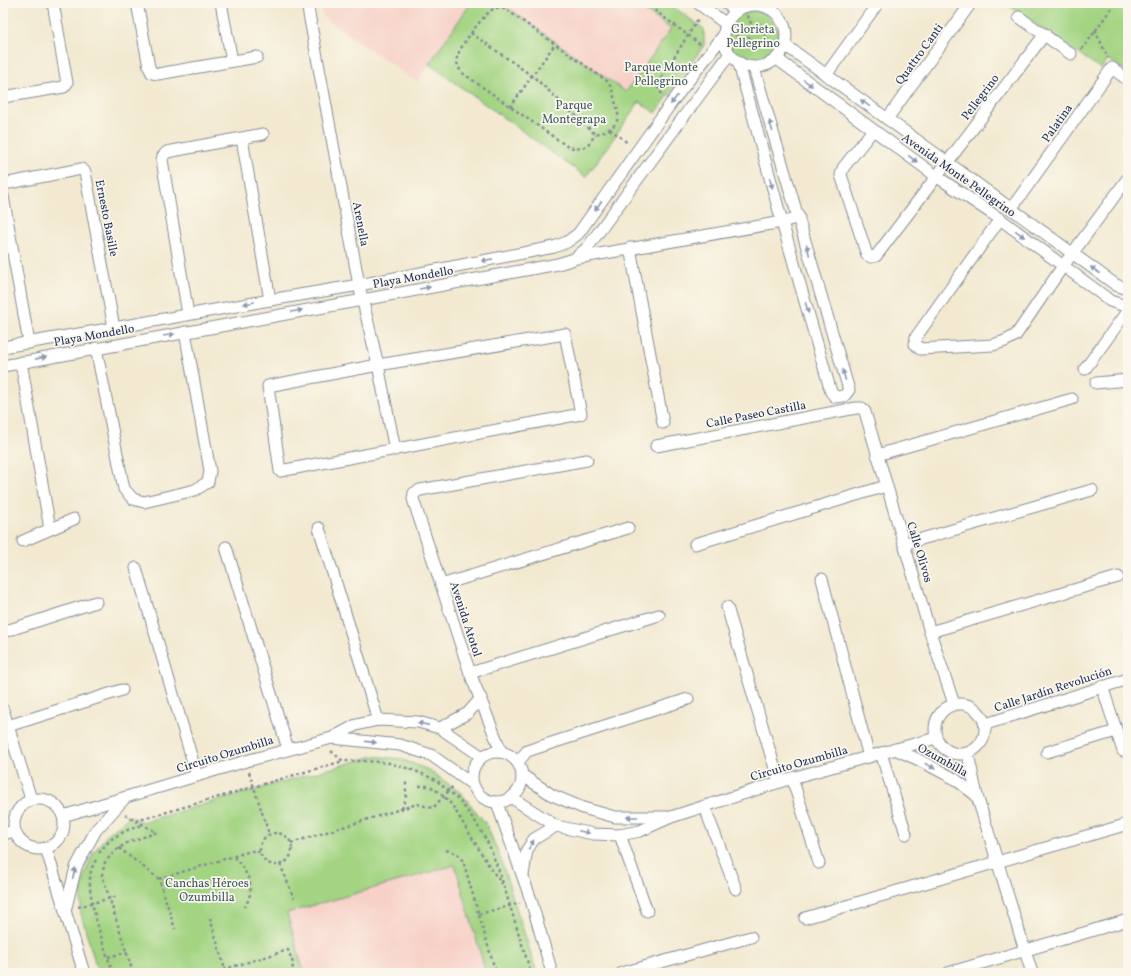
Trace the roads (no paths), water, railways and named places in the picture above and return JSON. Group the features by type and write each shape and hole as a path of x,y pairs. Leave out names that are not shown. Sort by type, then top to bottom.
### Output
{"street":[{"path":"3,97 64,87 67,83 53,3"},
{"path":"137,3 149,67 152,73 158,74 257,57"},
{"path":"221,3 232,61"},
{"name":"Arenella","path":"307,3 359,285 378,366 395,450"},
{"path":"702,6 724,31 729,55 739,64 754,68 767,66 777,59 785,45 786,32 782,19 775,6 754,5 740,9 726,3"},
{"path":"826,75 878,3"},
{"name":"Quattro Canti","path":"887,119 971,3"},
{"name":"Playa Mondello","path":"3,347 359,285 554,247 567,242 578,234 631,162 672,102 711,53 724,31 740,9"},
{"path":"1019,16 1071,54"},
{"name":"Pellegrino","path":"873,130 843,168 841,175 867,255 871,257 876,256 1045,34"},
{"name":"Avenida Monte Pellegrino","path":"785,45 1116,286 1128,289"},
{"name":"Playa Mondello","path":"3,366 558,264 574,259 588,248 729,55"},
{"name":"Avenida Monte Pellegrino","path":"777,59 936,176 1000,219 1110,301 1128,307"},
{"path":"739,64 782,222 831,392 835,397 844,396 849,390 754,68"},
{"name":"Palatina","path":"1011,209 1112,68 1128,80"},
{"path":"188,314 162,160 163,156 168,152 263,134"},
{"path":"242,139 270,300"},
{"path":"631,162 644,171"},
{"name":"Ernesto Basille","path":"3,185 81,169 85,172 114,328"},
{"path":"1000,219 916,337 915,344 920,349 992,345 1005,341 1016,335 1072,253 1128,178"},
{"path":"3,196 29,343"},
{"path":"574,259 782,222 798,217"},
{"path":"630,248 663,423"},
{"path":"1085,369 1128,310"},
{"path":"96,348 124,489 133,499 144,502 195,490 208,482 210,472 185,332"},
{"path":"565,334 581,414 280,471 268,386 378,366 565,334"},
{"path":"21,362 50,529"},
{"path":"1096,383 1128,380"},
{"path":"877,454 1072,399"},
{"name":"Calle Olivos","path":"862,408 865,412 930,632 954,704"},
{"name":"Calle Paseo Castilla","path":"656,446 862,408"},
{"name":"Avenida Atotol","path":"501,751 470,673 440,585 413,499 414,493 420,490 587,460"},
{"path":"695,544 886,486"},
{"path":"904,544 1092,490"},
{"path":"23,541 74,519"},
{"path":"319,528 378,720"},
{"path":"440,585 628,528"},
{"path":"226,547 288,749"},
{"path":"136,568 197,776"},
{"path":"930,632 1118,577"},
{"path":"822,579 869,757"},
{"path":"3,632 96,602"},
{"path":"727,607 779,782"},
{"path":"470,673 659,615"},
{"name":"Calle Jardín Revolución","path":"986,724 1128,679"},
{"path":"1102,686 1122,751"},
{"path":"8,726 122,690"},
{"path":"440,728 468,713 481,698"},
{"path":"518,762 527,751 688,698"},
{"path":"954,704 968,704 979,711 986,724 985,736 979,748 968,754 955,755 943,749 936,738 935,723 942,711 954,704"},
{"path":"3,710 31,799"},
{"name":"Circuito Ozumbilla","path":"63,816 246,761 332,738 356,725 378,720 418,722 440,728 481,756"},
{"path":"1048,752 1116,731"},
{"name":"Circuito Ozumbilla","path":"332,738 400,745 431,755 472,784"},
{"name":"Circuito Ozumbilla","path":"512,798 556,826 593,834 620,834 640,831 671,817 792,778 936,738"},
{"name":"Ozumbilla","path":"895,749 955,779 977,796"},
{"path":"501,751 511,755 518,762 522,775 520,788 512,798 497,803 486,800 477,794 472,784 472,768 481,756 490,752 501,751"},
{"path":"881,753 906,834"},
{"path":"968,754 977,796 1032,973"},
{"name":"Circuito Ozumbilla","path":"522,775 552,795 582,808 615,817 671,817"},
{"path":"792,778 819,863"},
{"path":"65,911 76,867 96,830 125,798"},
{"path":"31,799 44,799 56,805 63,816 63,829 57,841 46,848 33,848 21,842 14,831 14,818 20,806 31,799"},
{"path":"497,803 531,900 552,973"},
{"path":"704,806 736,889"},
{"path":"805,918 1128,824"},
{"path":"523,877 527,850 534,839 556,826"},
{"path":"3,834 14,831"},
{"path":"620,834 647,911"},
{"path":"46,848 84,973"},
{"path":"948,973 1128,920"},
{"path":"622,973 752,937"}],"park label":[{"name":"Glorieta Pellegrino","path":"753,36"},
{"name":"Parque Monte Pellegrino","path":"661,74"},
{"name":"Parque Montegrapa","path":"574,112"},
{"name":"Canchas Héroes Ozumbilla","path":"207,890"}]}
